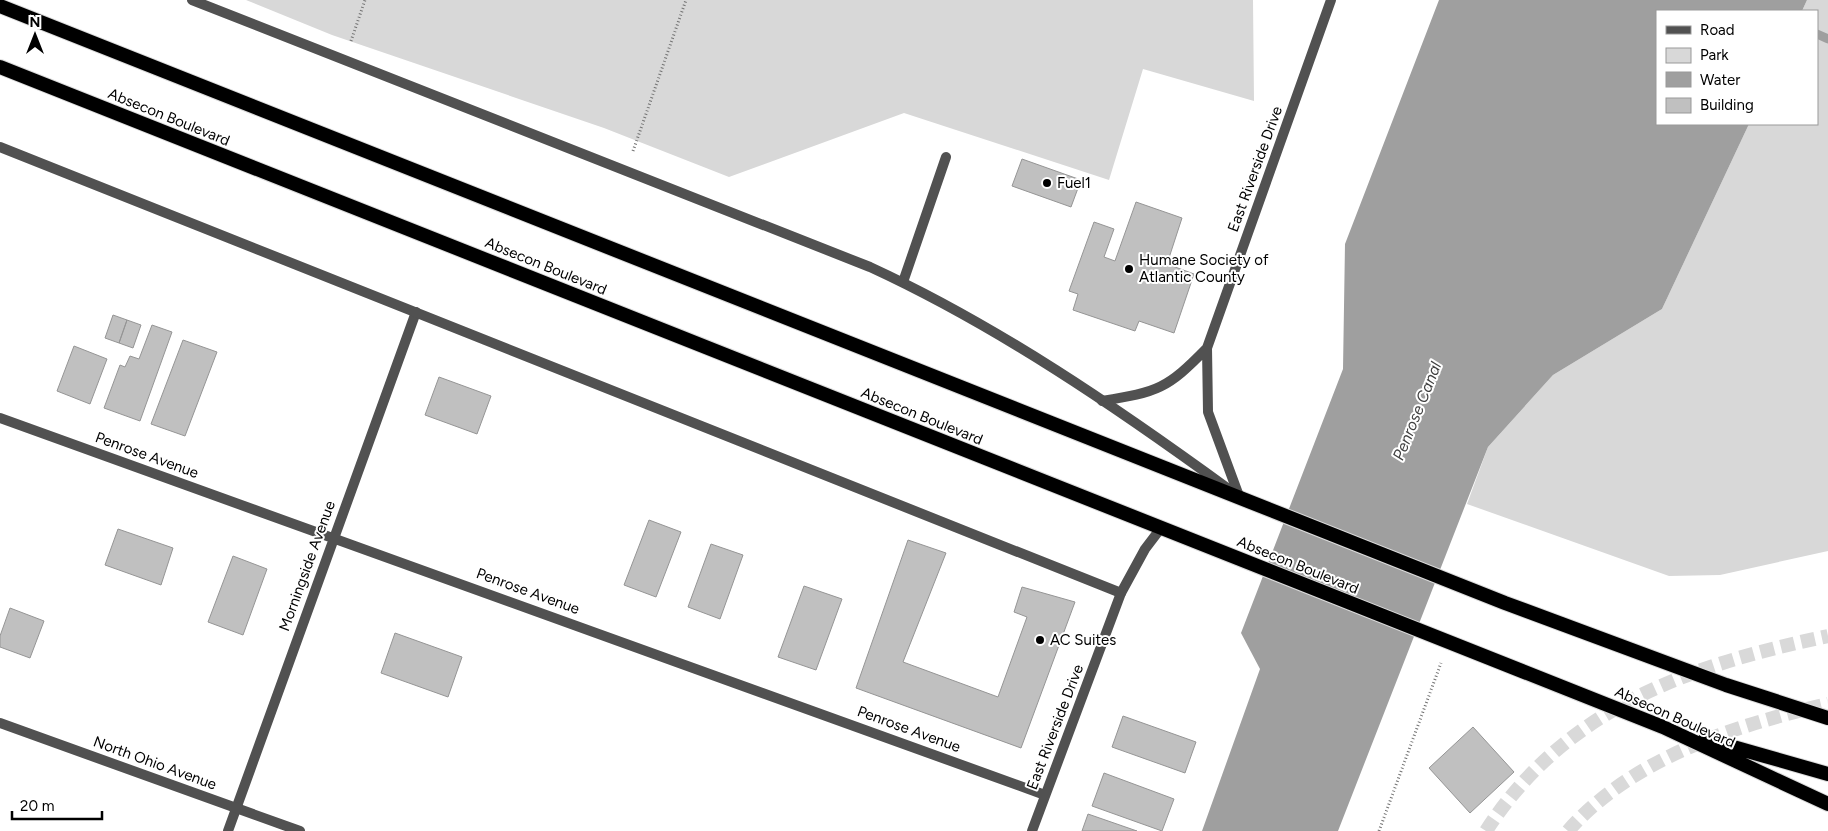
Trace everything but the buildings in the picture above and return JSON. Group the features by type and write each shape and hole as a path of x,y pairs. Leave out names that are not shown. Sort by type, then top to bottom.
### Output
{"highway":[{"path":"0,6 1505,603 1700,676 1828,718"},
{"name":"Absecon Boulevard","path":"0,67 1663,727 1828,804"},
{"path":"1663,727 1828,774"}],"street":[{"path":"192,0 626,170 903,282 1007,342 1136,421 1239,496"},
{"name":"East Riverside Drive","path":"1239,496 1208,412 1206,348 1331,0"},
{"path":"0,147 1121,593"},
{"path":"903,282 946,157"},
{"name":"Morningside Avenue","path":"228,831 416,312"},
{"name":"East Riverside Drive","path":"1102,401 1140,395 1169,384 1206,348"},
{"name":"Penrose Avenue","path":"0,418 1045,794"},
{"name":"East Riverside Drive","path":"1032,831 1121,593 1145,549 1161,528"},
{"name":"North Ohio Avenue","path":"0,723 300,831"}],"path":[{"path":"344,60 366,0"},
{"path":"626,170 686,0"},
{"path":"1379,831 1448,642"}],"green space":[{"path":"246,0 1253,0 1254,101 1143,69 1109,180 904,113 729,177 604,128 332,35"},
{"path":"1807,0 1828,0 1828,551 1720,575 1669,576 1467,504 1488,447 1553,375 1662,309 1749,125 1818,125 1818,10 1802,10"}],"water":[{"name":"Penrose Canal","path":"1439,0 1807,0 1802,10 1656,10 1656,125 1749,125 1662,309 1553,375 1488,447 1338,831 1202,831 1260,669 1241,633 1343,369 1345,244"}],"waterway":[{"path":"1818,34 1828,39"}],"tunnel":[{"path":"1486,831 1518,788 1554,752 1593,722 1636,698 1681,678 1728,661 1828,636"},
{"path":"1568,831 1594,805 1623,783 1654,764 1722,734 1793,712 1828,704"}],"place":[{"name":"Fuel1","path":"1047,183"},
{"name":"Humane Society of Atlantic County","path":"1129,269"},
{"name":"AC Suites","path":"1040,640"}]}
